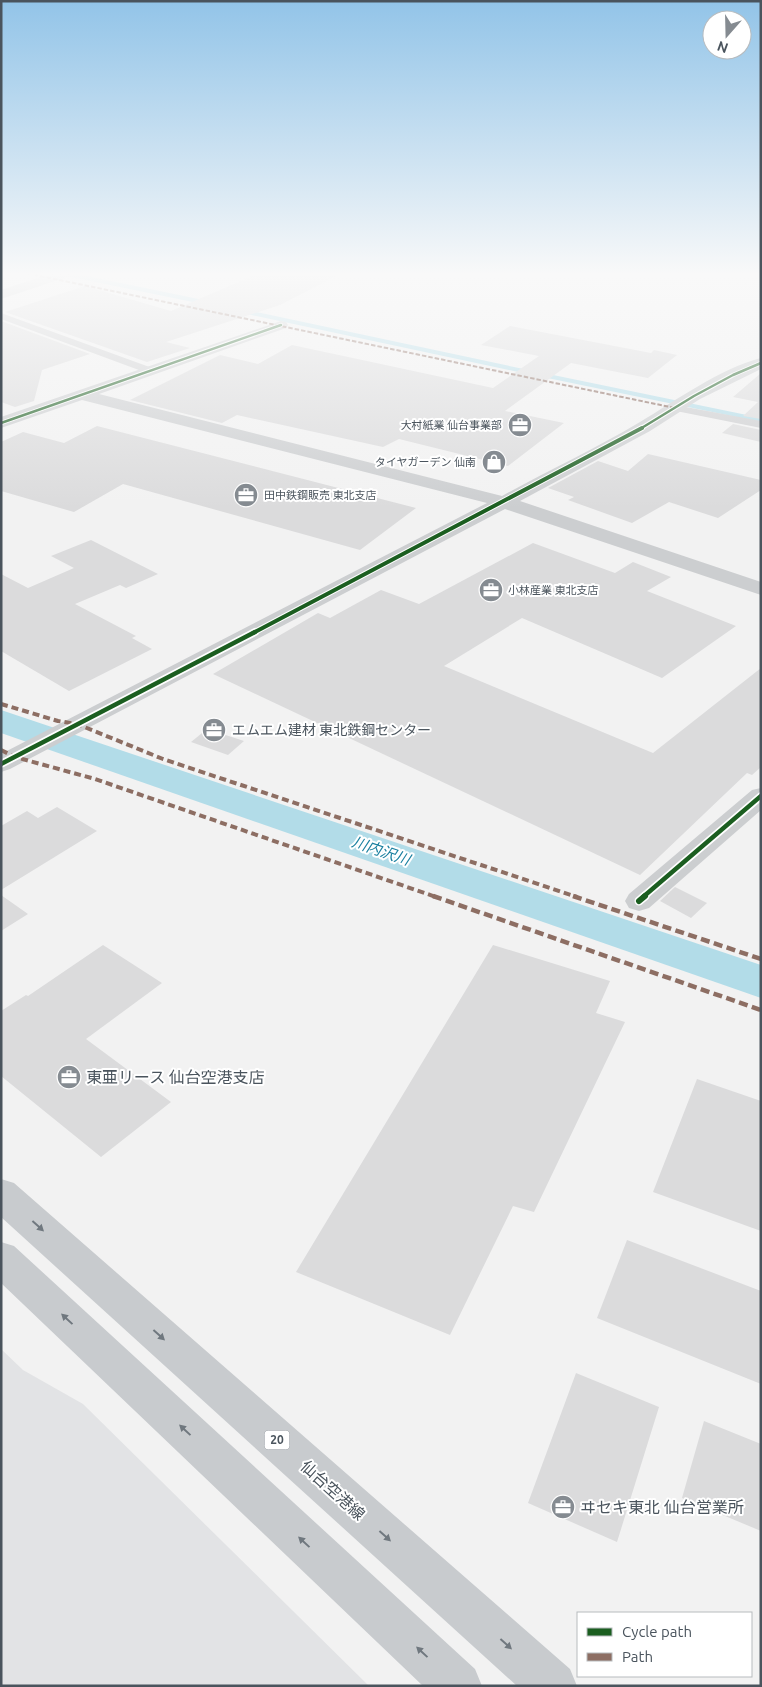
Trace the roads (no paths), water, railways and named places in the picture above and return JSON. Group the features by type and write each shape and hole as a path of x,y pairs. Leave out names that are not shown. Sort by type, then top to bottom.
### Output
{"main road":[{"name":"仙台空港線","path":"1,1194 553,1686"},
{"path":"1,1258 458,1686"}],"street":[{"path":"96,351 151,371"},
{"path":"1,423 210,351"},
{"path":"10,760 504,502 644,427 694,396 733,375 761,363"},
{"path":"82,395 504,502 761,589"},
{"path":"676,407 761,425"},
{"path":"640,901 761,796"}],"waterway":[{"path":"428,351 528,372"},
{"path":"543,375 761,420"},
{"name":"川内沢川","path":"1,721 761,982"}],"place":[{"name":"大村紙業 仙台事業部","path":"520,425"},
{"name":"タイヤガーデン 仙南","path":"494,462"},
{"name":"田中鉄鋼販売 東北支店","path":"246,495"},
{"name":"小林産業 東北支店","path":"491,590"},
{"name":"エムエム建材 東北鉄鋼センター","path":"214,730"},
{"name":"東亜リース 仙台空港支店","path":"69,1077"},
{"name":"ヰセキ東北 仙台営業所","path":"563,1507"}]}
